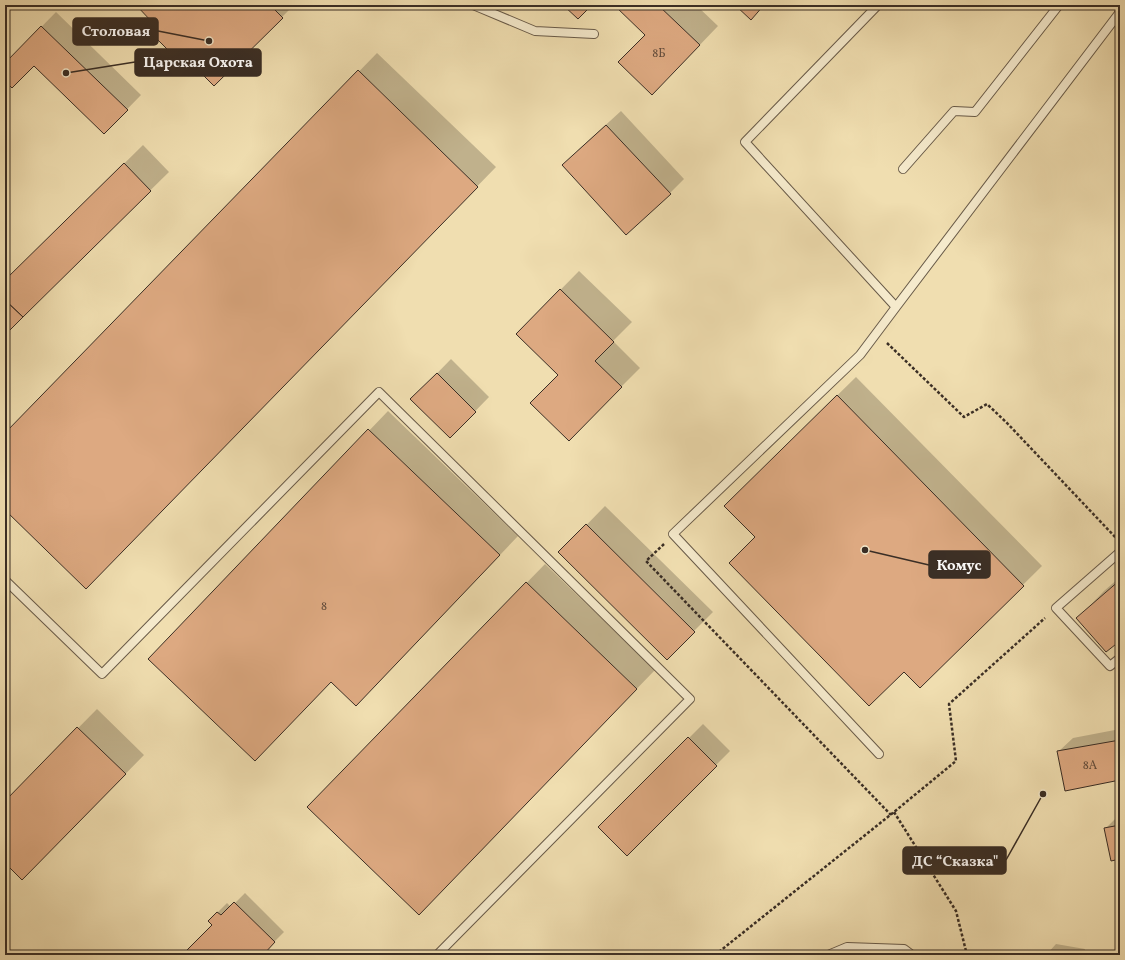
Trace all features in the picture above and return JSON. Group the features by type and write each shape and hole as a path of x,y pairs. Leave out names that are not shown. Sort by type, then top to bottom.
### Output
{"lane":[{"path":"473,5 534,31 594,34"},
{"path":"878,5 745,142 896,307"},
{"path":"903,169 954,111 975,112 1059,5"},
{"path":"879,754 673,534 860,355 1120,12"},
{"path":"5,580 102,674 379,392 690,699 437,955"},
{"path":"1120,552 1056,608 1110,666 1120,658"},
{"path":"828,955 847,947 904,949 912,955"}],"path":[{"path":"877,333 964,417 988,404 1120,542"},
{"path":"673,534 646,561 891,815"},
{"path":"715,955 891,815 956,761 949,704 1056,608"},
{"path":"894,812 956,911 967,955"}],"building":[{"path":"136,5 270,5 283,18 214,86 181,53 176,58 146,28 152,22"},
{"path":"563,5 592,5 578,19"},
{"path":"614,5 658,5 700,45 652,95 618,62 645,35"},
{"path":"735,5 764,5 751,20"},
{"path":"41,26 128,110 104,134 34,66 12,88 5,81 5,63"},
{"path":"358,70 478,187 86,589 5,510 5,433"},
{"path":"606,125 671,194 626,235 562,165"},
{"path":"124,163 151,191 23,317 5,300 5,280"},
{"path":"560,289 614,342 595,361 622,387 569,441 530,403 558,375 516,334"},
{"path":"5,300 23,317 5,335"},
{"path":"437,373 476,412 450,438 410,399"},
{"path":"837,395 1024,586 920,688 904,672 869,706 729,563 755,537 724,506"},
{"path":"368,429 500,555 356,706 331,682 255,761 148,659"},
{"path":"586,524 695,632 667,660 558,552"},
{"path":"1120,580 1120,641 1106,652 1076,618"},
{"path":"526,582 637,689 419,915 307,807"},
{"path":"77,727 126,774 22,880 5,863 5,801"},
{"path":"688,737 717,766 627,856 598,827"},
{"path":"1120,740 1120,780 1065,791 1057,751"},
{"path":"1120,825 1120,859 1111,861 1104,828"},
{"path":"234,902 275,942 263,955 182,955 212,925 208,921 217,912 221,915"}],"place":[{"name":"Столовая","path":"209,41"},
{"name":"Царская Охота","path":"66,73"},
{"name":"Комус","path":"865,550"},
{"name":"ДС “Сказка\"","path":"1043,794"}]}
